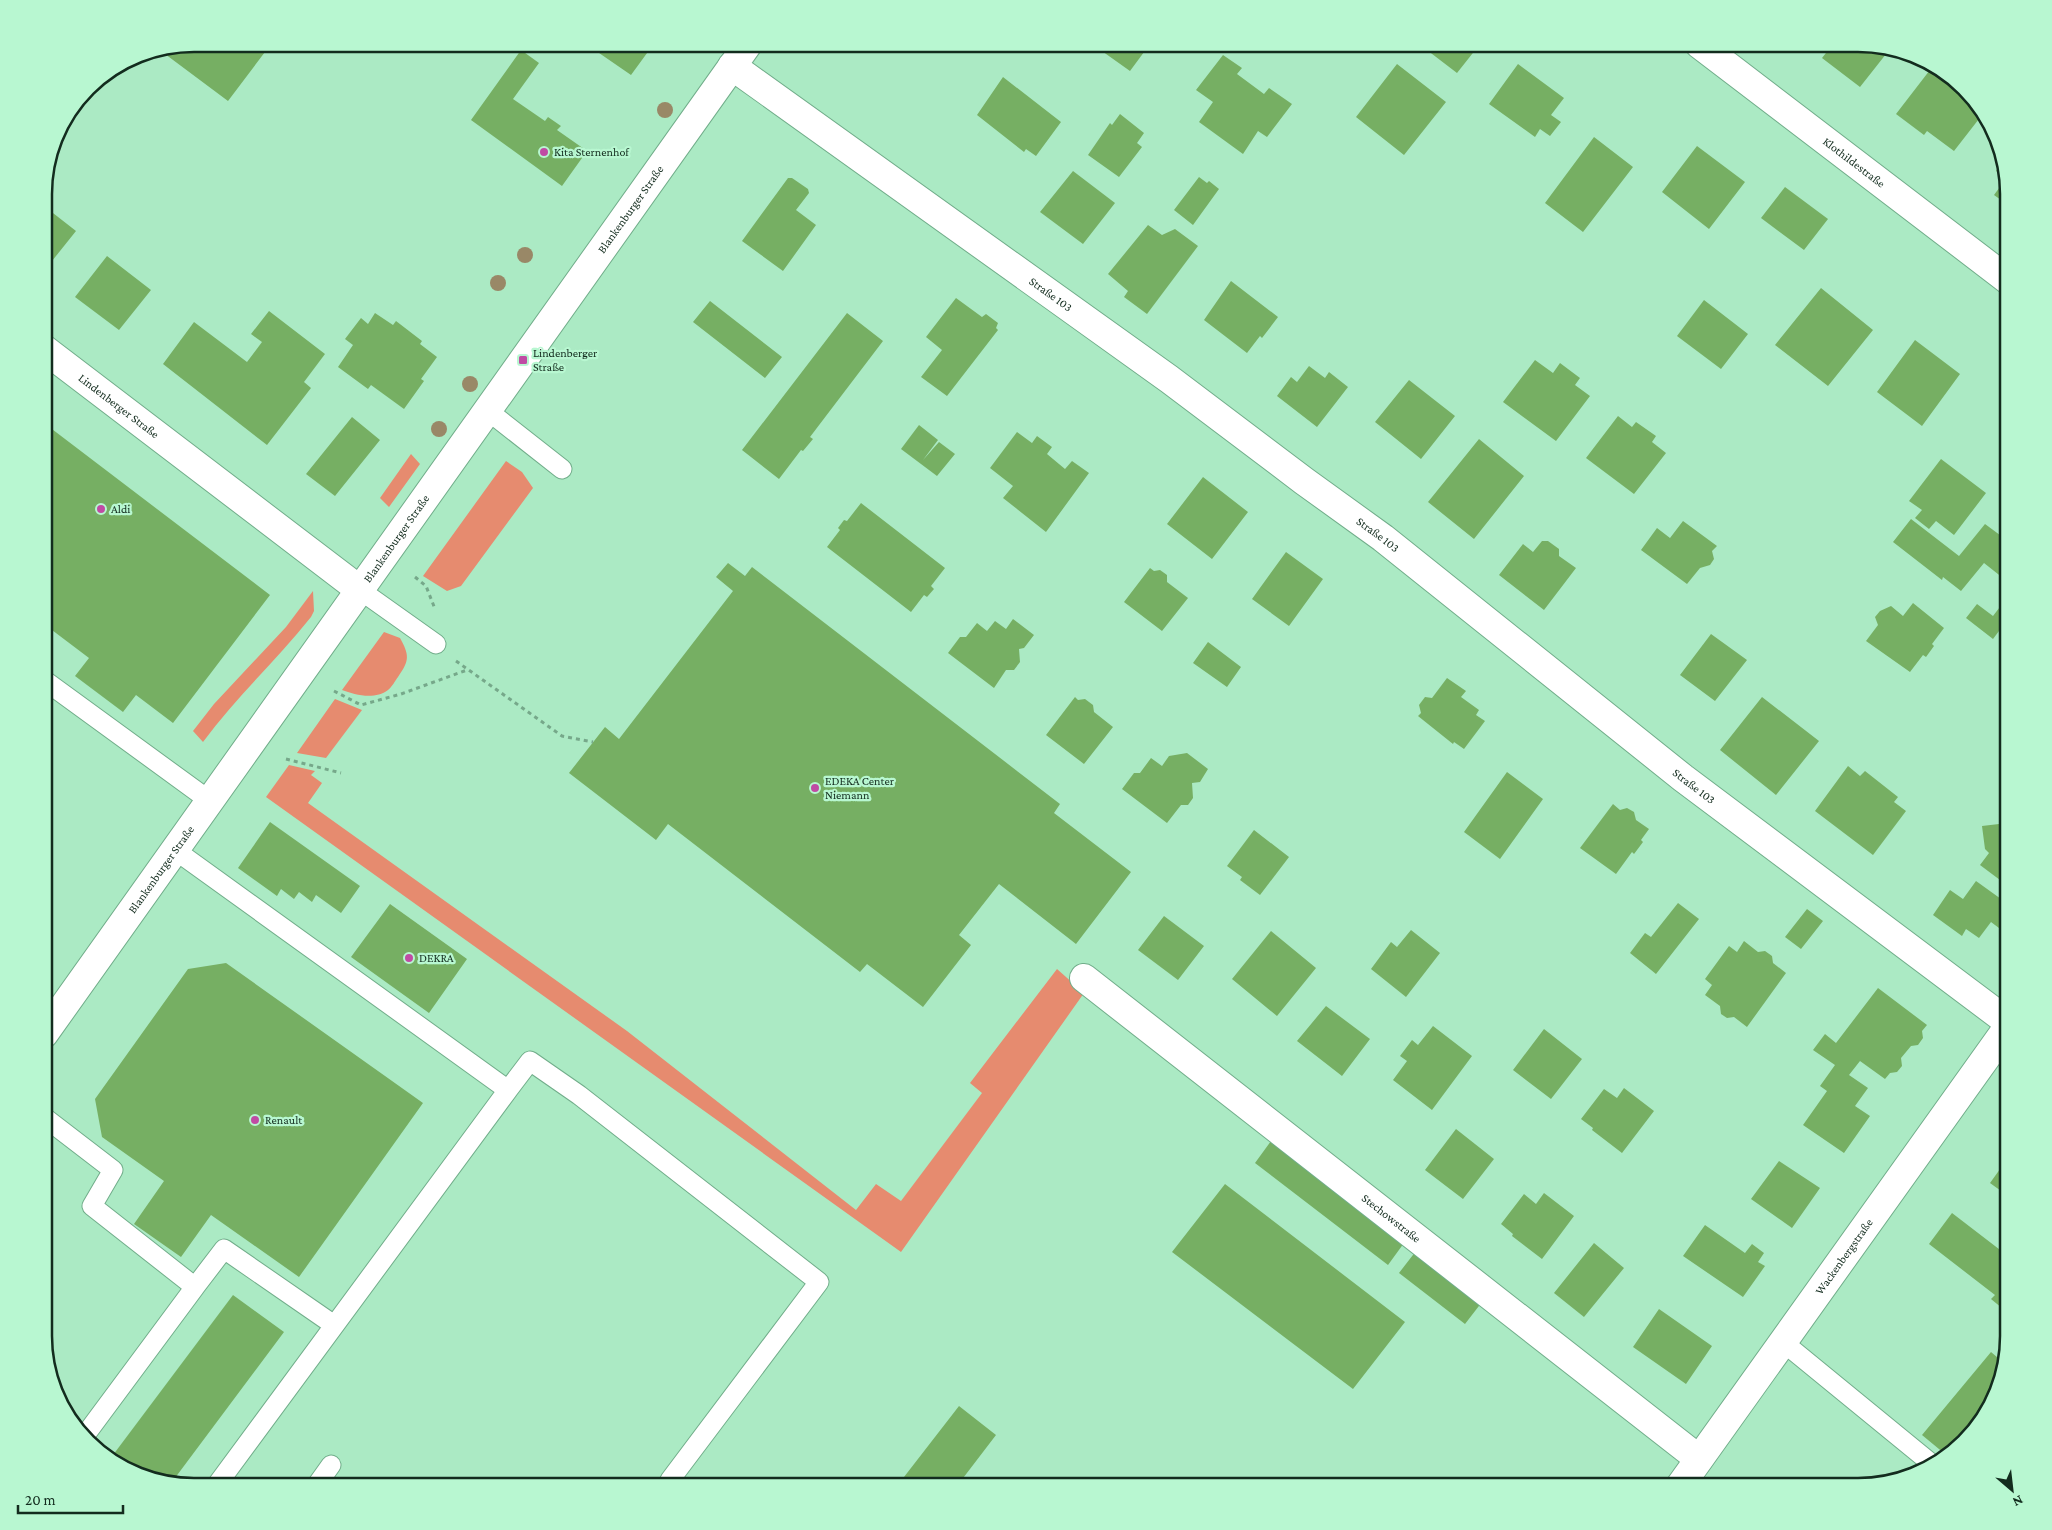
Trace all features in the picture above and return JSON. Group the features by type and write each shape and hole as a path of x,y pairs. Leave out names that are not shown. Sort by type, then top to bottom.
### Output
{"street":[{"name":"Blankenburger Straße","path":"53,1021 742,52"},
{"name":"Klothildestraße","path":"1709,52 2000,274"},
{"name":"Straße 103","path":"732,66 1169,378 1304,481 1383,538 1682,778 2000,1016"},
{"name":"Lindenberger Straße","path":"53,356 360,590"},
{"name":"Stechowstraße","path":"1084,978 1699,1459"},
{"name":"Wackenbergstraße","path":"1686,1478 2000,1038"}],"lane":[{"path":"487,410 562,469"},
{"path":"360,590 436,644"},
{"path":"53,687 210,801"},
{"path":"175,850 508,1090"},
{"path":"222,1478 530,1061 579,1094 819,1282 672,1478"},
{"path":"53,1124 113,1170 92,1206 196,1287"},
{"path":"89,1430 224,1249 334,1325"},
{"path":"1784,1342 1926,1459"},
{"path":"322,1478 331,1465"}],"path":[{"path":"415,577 426,586"},
{"path":"334,691 361,705 400,694 468,670"},
{"path":"496,689 562,736 593,742"},
{"path":"286,758 341,773"}],"shaded area":[{"path":"411,454 420,464 389,507 380,498"},
{"path":"506,461 522,472 533,488 461,586 447,591 423,576"},
{"path":"313,591 314,611 311,617 203,742 193,731 214,704 286,627"},
{"path":"384,632 400,638 407,654 404,667 392,686 383,693 371,696 353,694 342,690"},
{"path":"335,699 362,710 326,758 297,753"},
{"path":"289,765 315,771 311,775 322,783 308,803 627,1031 856,1210 876,1184 901,1201 982,1093 970,1083 1057,969 1084,993 901,1252 266,797"}],"building":[{"path":"195,52 265,52 228,101 167,55"},
{"path":"520,52 524,52 539,63 513,99 545,121 548,117 561,126 557,130 587,151 562,186 471,120"},
{"path":"598,52 648,52 631,75"},
{"path":"1103,52 1144,52 1130,71"},
{"path":"1430,52 1474,52 1457,73"},
{"path":"1827,52 1857,52 1885,55 1860,87 1822,58"},
{"path":"1223,55 1242,68 1237,74 1264,94 1269,88 1292,104 1267,137 1258,131 1243,154 1199,122 1213,102 1196,90"},
{"path":"1397,64 1446,102 1404,155 1356,117"},
{"path":"1518,64 1564,98 1551,115 1561,122 1550,136 1540,129 1535,137 1489,104"},
{"path":"1928,72 1958,94 1978,120 1954,151 1927,131 1924,135 1896,114"},
{"path":"1003,77 1061,122 1036,156 1026,149 1024,152 977,115"},
{"path":"1120,114 1144,133 1137,143 1142,147 1119,177 1088,155 1110,123 1112,125"},
{"path":"1594,137 1633,167 1583,232 1545,203"},
{"path":"1697,146 1745,182 1709,229 1662,192"},
{"path":"1073,171 1115,203 1083,244 1040,212"},
{"path":"1199,177 1207,183 1209,181 1219,189 1193,225 1174,210"},
{"path":"788,178 792,178 808,189 809,193 796,210 816,225 783,271 742,241"},
{"path":"1785,187 1828,219 1804,250 1761,218"},
{"path":"1999,188 2000,199 1994,195"},
{"path":"53,213 76,231 53,260"},
{"path":"1148,225 1162,235 1175,229 1198,246 1147,314 1124,297 1128,291 1108,274"},
{"path":"107,256 151,290 119,330 75,297"},
{"path":"1231,281 1278,317 1262,338 1260,336 1247,353 1204,320"},
{"path":"1821,288 1873,330 1828,386 1775,345"},
{"path":"956,298 982,317 986,314 998,323 996,328 998,330 947,396 921,377 942,350 926,337"},
{"path":"1704,300 1748,334 1721,369 1677,336"},
{"path":"710,301 782,357 765,378 693,322"},
{"path":"269,311 325,354 304,382 311,388 267,445 163,364 194,322 247,362 262,342 251,334"},
{"path":"375,313 393,325 396,321 422,341 420,344 437,357 421,379 424,381 404,409 371,385 368,389 338,367 353,345 345,339 361,318 368,324"},
{"path":"847,313 883,341 810,437 813,439 803,451 801,450 779,479 742,450"},
{"path":"1915,340 1960,374 1922,426 1877,392"},
{"path":"1535,360 1553,373 1560,363 1580,378 1575,385 1590,396 1556,441 1503,402"},
{"path":"1309,366 1325,378 1329,372 1348,387 1317,427 1277,396 1291,377 1297,382"},
{"path":"1409,380 1455,416 1421,459 1375,422"},
{"path":"1618,416 1632,427 1636,422 1656,436 1652,442 1666,453 1634,494 1586,458"},
{"path":"352,417 380,440 335,496 306,474"},
{"path":"919,425 938,440 923,460 939,442 955,454 937,476 901,449"},
{"name":"Aldi","path":"53,430 270,595 173,723 136,695 123,712 75,676 89,658 53,631"},
{"path":"1017,432 1032,443 1037,436 1052,447 1047,454 1065,469 1072,461 1089,473 1046,532 1003,498 1013,486 990,468"},
{"path":"1479,439 1524,476 1474,539 1428,502"},
{"path":"1941,459 1986,493 1954,535 1936,521 1929,529 1915,518 1922,510 1909,501"},
{"path":"1203,477 1248,512 1212,559 1167,524"},
{"path":"861,503 945,568 931,586 934,589 927,597 924,595 911,612 827,547 840,530 838,528 844,520 847,521"},
{"path":"1911,519 1959,556 1985,524 2000,535 2000,576 1984,563 1961,591 1943,577 1942,580 1893,542"},
{"path":"1683,521 1717,546 1712,551 1714,559 1710,565 1700,568 1687,584 1641,550 1657,528 1670,538"},
{"path":"1542,541 1548,541 1559,549 1559,556 1576,568 1544,610 1499,575 1523,544 1533,552"},
{"path":"1286,552 1323,579 1289,626 1252,599"},
{"name":"EDEKA Center Niemann","path":"728,563 745,576 752,567 1060,804 1054,813 1131,872 1076,944 999,884 959,935 971,945 923,1007 867,964 860,972 668,824 656,840 569,773 605,727 619,739 733,591 716,577"},
{"path":"1150,568 1154,571 1160,570 1167,575 1167,582 1188,598 1162,631 1124,602"},
{"path":"1913,603 1944,628 1932,644 1934,646 1926,657 1923,655 1910,672 1866,641 1878,625 1875,617 1880,611 1891,606 1903,616"},
{"path":"1977,604 1993,616 2000,607 2000,632 1993,639 1966,618"},
{"path":"1013,619 1034,635 1024,648 1019,649 1020,662 1014,670 1006,670 994,688 948,653 960,637 966,637 977,623 987,631 995,621 1006,629"},
{"path":"1711,634 1747,660 1715,701 1680,675"},
{"path":"1208,642 1241,667 1227,687 1193,663"},
{"path":"1447,678 1466,691 1461,697 1479,710 1476,715 1485,721 1464,749 1454,742 1453,744 1418,716 1421,713 1419,705 1425,697 1432,698"},
{"path":"1075,697 1078,700 1085,699 1093,705 1094,712 1113,727 1084,764 1046,735"},
{"path":"1762,697 1819,741 1776,795 1720,750"},
{"path":"1187,753 1208,769 1200,782 1192,783 1193,798 1188,805 1181,805 1167,823 1122,789 1134,773 1140,773 1151,758 1162,766 1169,756"},
{"path":"1848,766 1860,776 1865,771 1898,797 1894,802 1906,811 1873,855 1815,811"},
{"path":"1507,772 1543,799 1500,859 1464,832"},
{"path":"1613,804 1620,810 1627,808 1634,812 1636,820 1649,829 1641,840 1643,842 1634,854 1632,852 1616,874 1580,848"},
{"path":"270,822 360,886 341,913 316,895 312,902 299,892 294,899 281,889 277,896 238,868"},
{"path":"2000,825 2000,880 1980,865 1989,853 1985,849 1982,826"},
{"path":"1254,830 1289,857 1260,895 1240,880 1242,877 1227,866"},
{"path":"1976,881 2000,898 2000,929 1991,922 1979,938 1966,929 1962,936 1933,915 1950,890 1963,899"},
{"path":"1678,903 1699,919 1656,974 1630,953 1645,933 1651,937"},
{"name":"DEKRA","path":"390,904 467,959 429,1013 351,957"},
{"path":"1807,909 1823,921 1801,949 1785,937"},
{"path":"1164,916 1204,946 1178,980 1138,950"},
{"path":"1411,930 1440,953 1406,997 1371,969 1391,942 1397,947"},
{"path":"1271,931 1316,968 1277,1016 1232,979"},
{"path":"1744,941 1758,952 1765,951 1772,956 1773,963 1786,973 1747,1027 1734,1017 1727,1018 1721,1014 1720,1006 1705,995 1712,985 1705,979 1729,946 1737,952"},
{"name":"Renault","path":"226,963 423,1103 299,1277 211,1215 181,1257 134,1224 164,1181 102,1137 95,1099 188,969"},
{"path":"1878,988 1927,1025 1922,1031 1923,1038 1918,1045 1911,1046 1901,1058 1902,1066 1897,1072 1890,1073 1885,1079 1860,1061 1849,1075 1868,1088 1855,1106 1870,1116 1844,1153 1803,1125 1827,1091 1820,1086 1835,1065 1813,1050 1825,1034 1836,1043"},
{"path":"1326,1006 1370,1039 1342,1076 1297,1041"},
{"path":"1433,1026 1472,1056 1432,1110 1393,1080 1407,1061 1400,1056 1412,1040 1418,1045"},
{"path":"1544,1029 1582,1059 1551,1099 1513,1070"},
{"path":"1624,1088 1654,1111 1622,1153 1581,1119 1604,1089 1617,1098"},
{"path":"1456,1129 1494,1159 1463,1199 1425,1170"},
{"path":"1271,1141 1404,1243 1388,1265 1255,1163"},
{"path":"1779,1161 1820,1188 1792,1228 1751,1199"},
{"path":"2000,1169 2000,1190 1990,1183"},
{"path":"1225,1184 1405,1322 1353,1389 1172,1252"},
{"path":"1544,1193 1574,1216 1542,1259 1512,1236 1513,1234 1501,1224 1524,1194 1536,1204"},
{"path":"1952,1213 2000,1250 2000,1306 1991,1299 1995,1295 1929,1244"},
{"path":"1705,1225 1745,1253 1752,1244 1764,1253 1758,1262 1765,1266 1743,1297 1683,1256"},
{"path":"1594,1243 1624,1268 1584,1317 1554,1293"},
{"path":"1416,1251 1482,1302 1465,1324 1399,1273"},
{"path":"233,1295 284,1332 176,1476 149,1470 132,1463 115,1452"},
{"path":"1659,1309 1712,1346 1686,1384 1633,1347"},
{"path":"1991,1352 1998,1358 1992,1381 1985,1398 1970,1422 1958,1436 1940,1450 1922,1435"},
{"path":"959,1406 996,1435 963,1478 903,1478"}],"place":[{"name":"Kita Sternenhof","path":"544,152"},
{"name":"Lindenberger Straße","path":"523,360"},
{"name":"Aldi","path":"101,509"},
{"name":"EDEKA Center Niemann","path":"815,788"},
{"name":"DEKRA","path":"409,958"},
{"name":"Renault","path":"255,1120"}]}
